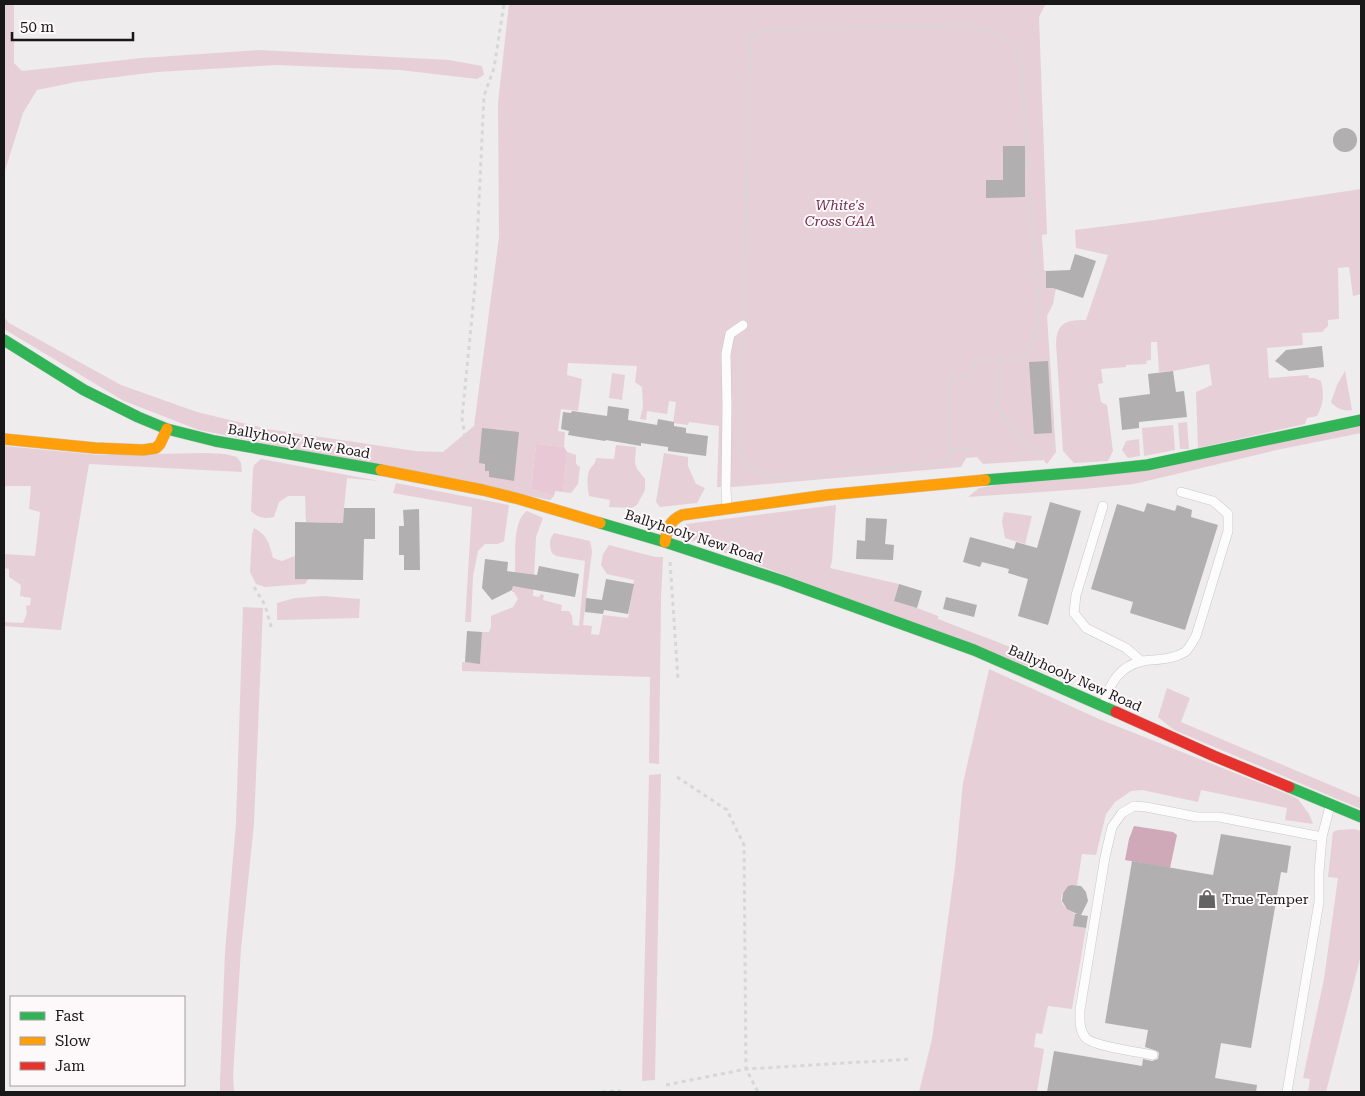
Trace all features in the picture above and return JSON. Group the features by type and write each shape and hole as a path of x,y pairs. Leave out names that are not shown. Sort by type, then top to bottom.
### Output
{"main road":[{"name":"Ballyhooly New Road","path":"4,340 84,390 167,429 250,448 483,490 570,513 783,581 974,650 1214,756 1361,817"},
{"path":"664,542 668,526 673,519 682,515 727,508 959,482 1119,469 1147,465 1361,420"},
{"path":"4,439 95,448 143,450 156,448 167,429"}],"lane":[{"path":"727,508 726,354 730,334 743,325"},
{"path":"1103,706 1106,694 1121,670 1141,661 1167,659 1186,651 1196,636 1228,531 1228,514 1213,501 1181,492"},
{"path":"1102,506 1076,595 1074,613 1086,628 1126,648 1141,661"},
{"path":"1287,1092 1319,902 1318,872 1322,837 1331,804"},
{"path":"1153,1055 1096,1044 1085,1038 1080,1026 1080,1010 1105,857 1112,827 1122,813 1134,806 1146,807 1322,837"}],"path":[{"path":"470,472 462,418 475,286 484,96 494,68 504,4"},
{"path":"959,25 992,32 1009,41 1017,50 1021,63 1030,217 1036,265 1037,332 1025,358 975,361 969,376 949,377 949,462 775,477 759,474 748,466 742,455 740,438 740,368 743,325 750,38 754,33 766,30 959,25"},
{"path":"999,360 998,411 1029,446 1050,459"},
{"path":"949,450 973,449"},
{"path":"670,558 678,679"},
{"path":"254,587 265,605 272,630"},
{"path":"677,777 727,810 744,845 746,1069 758,1092"},
{"path":"666,1085 746,1069 912,1059"},
{"path":"602,1092 621,1091"}],"green space":[{"path":"4,4 14,4 14,63 22,71 142,58 259,50 449,60 482,66 484,75 477,79 400,70 277,65 157,72 76,82 37,90 23,113 4,174"},
{"name":"White's Cross GAA","path":"509,4 1045,5 1039,17 1047,234 1042,235 1046,288 1056,288 1053,304 1047,316 1056,452 1047,464 1045,460 983,464 977,457 966,458 961,467 717,487 719,426 689,422 688,425 673,423 676,402 669,401 667,414 647,411 646,420 640,419 643,407 642,387 635,382 637,366 568,363 567,375 582,379 578,411 561,409 558,431 565,432 564,447 536,444 531,489 554,496 550,500 199,430 124,401 4,329 4,317 9,323 121,385 197,412 267,429 415,451 443,452 474,426 499,237 498,103"},
{"path":"1361,189 1361,294 1353,296 1349,267 1338,268 1339,319 1328,320 1328,326 1322,332 1302,333 1303,345 1267,348 1269,378 1308,375 1309,378 1321,381 1323,399 1317,416 1307,418 1305,424 1198,448 1196,392 1212,385 1209,364 1159,372 1157,342 1151,342 1151,360 1146,361 1147,364 1101,369 1103,383 1098,384 1101,402 1107,405 1113,451 1108,461 1074,463 1063,451 1056,343 1058,331 1061,326 1068,322 1086,320 1108,255 1076,248 1075,230"},
{"path":"1345,371 1352,410 1340,409 1331,402 1337,385"},
{"path":"612,373 625,375 622,400 609,398"},
{"path":"1187,422 1189,449 1180,449 1178,423"},
{"path":"1173,425 1175,450 1144,456 1142,428"},
{"path":"1361,426 1361,433 1281,449 1134,484 968,497 979,488"},
{"path":"1139,439 1140,456 1128,458 1122,450 1126,441"},
{"path":"616,445 636,447 635,462 637,469 645,479 645,490 637,505 631,508 609,507 610,500 589,496 587,480 590,469 596,458 614,459"},
{"path":"4,446 100,455 225,454 237,457 241,463 242,472 89,464 61,630 4,626 4,622 23,623 27,613 26,606 30,605 31,598 20,596 21,585 9,577 9,569 4,568 4,554 35,556 40,512 29,509 31,486 6,486 4,489"},
{"path":"567,452 576,455 576,464 580,467 578,484 571,493 563,492"},
{"path":"664,453 688,457 688,466 696,484 705,488 697,503 660,507 656,502"},
{"path":"261,459 379,481 347,478 343,523 306,522 305,496 288,496 279,502 274,517 262,517 251,511 253,469 254,465"},
{"path":"396,483 509,505 504,541 498,544 485,544 478,551 473,576 471,622 465,622 472,507 393,493"},
{"path":"836,505 830,568 899,584 894,601 938,616 938,619 1041,659 1072,673 1070,678 1057,677 691,540 686,535 686,524"},
{"path":"527,511 543,518 536,537 533,596 539,597 541,594 544,595 543,600 562,605 561,611 569,611 572,616 573,625 579,626 585,561 556,556 552,553 550,543 554,533 590,541 592,551 583,625 592,626 591,634 599,635 603,615 628,618 634,580 607,574 601,565 603,554 609,545 655,557 663,557 659,764 649,763 650,677 462,671 462,662 480,663 482,632 489,632 491,616 513,607 518,599 514,592 512,592 516,539 519,522"},
{"path":"1004,512 1032,516 1025,544 1005,538 1002,522"},
{"path":"254,528 267,540 273,558 282,561 295,556 295,579 308,579 305,584 265,587 256,584 250,572"},
{"path":"323,596 360,599 359,618 277,620 277,603 295,598"},
{"path":"243,607 263,608 254,824 241,949 233,1075 234,1092 220,1092 225,952 236,823"},
{"path":"989,669 1099,719 1298,799 1309,814 1313,824 1285,820 1287,808 1201,790 1198,802 1142,790 1131,791 1115,802 1106,814 1096,855 1082,854 1077,885 1066,889 1061,898 1064,906 1075,914 1073,926 1086,928 1072,1009 1048,1006 1042,1034 1036,1033 1034,1047 1044,1049 1037,1092 919,1092 932,1039 955,867 963,783"},
{"path":"1167,688 1190,698 1181,722 1361,798 1361,809 1174,730 1158,717"},
{"path":"661,774 655,1080 642,1081 649,775"},
{"path":"1354,829 1361,831 1361,955 1326,1092 1308,1092 1310,1079 1303,1078 1324,979 1338,878 1328,877 1333,832"}],"shaded area":[{"path":"536,444 564,447 567,452 563,492 555,491 554,496 531,489"},
{"path":"1134,826 1173,832 1177,835 1170,868 1125,860 1129,839"}],"building":[{"path":"1345,128 1354,131 1357,140 1354,149 1345,152 1336,149 1333,140 1336,131"},
{"path":"1003,146 1025,146 1025,197 986,198 986,180 1003,180"},
{"path":"1075,254 1096,261 1083,298 1053,288 1046,288 1046,271 1070,270"},
{"path":"1322,346 1324,367 1289,371 1275,361 1286,350"},
{"path":"1048,361 1052,433 1034,434 1029,362"},
{"path":"1173,371 1176,392 1184,391 1187,417 1139,422 1139,428 1122,430 1119,398 1150,394 1148,374"},
{"path":"608,406 629,409 628,420 657,425 658,419 674,422 674,426 686,428 686,433 708,436 706,456 668,451 668,447 641,443 641,446 568,435 569,431 561,429 563,412 571,413 572,411 607,416"},
{"path":"482,428 519,432 514,481 489,477 489,471 485,471 485,464 479,463"},
{"path":"1050,502 1081,511 1048,625 1018,616 1028,579 1008,573 1009,569 982,562 980,567 963,562 970,537 1014,549 1016,542 1037,548"},
{"path":"1147,503 1175,511 1177,505 1192,510 1191,517 1218,525 1185,630 1130,613 1133,602 1091,589 1117,504 1144,512"},
{"path":"344,508 375,508 375,539 364,539 363,580 295,579 295,522 343,523"},
{"path":"419,509 420,570 404,570 404,555 399,555 399,526 404,526 403,510"},
{"path":"866,518 887,519 885,544 894,545 893,560 856,559 857,540 865,541"},
{"path":"485,559 508,562 507,571 537,575 539,566 579,574 575,597 513,586 512,590 492,600 482,588"},
{"path":"606,579 634,584 628,614 604,610 603,614 585,612 586,598 602,600"},
{"path":"899,584 922,591 917,608 894,601"},
{"path":"946,597 977,605 974,617 943,609"},
{"path":"467,631 482,632 480,664 465,662"},
{"path":"1221,834 1291,846 1287,873 1281,872 1251,1048 1221,1043 1215,1078 1257,1085 1256,1092 1047,1092 1054,1051 1142,1066 1143,1059 1152,1061 1158,1059 1159,1053 1157,1051 1145,1047 1148,1030 1105,1023 1132,861 1213,875"},
{"path":"1068,886 1081,886 1086,892 1088,901 1081,915 1088,916 1086,928 1073,926 1075,914 1077,914 1067,909 1062,901 1063,893"}],"traffic: fast":[{"path":"4,340 84,390 167,429 215,441 381,470"},
{"path":"985,480 1147,465 1361,420"},
{"path":"600,523 665,542 783,581 974,650 1116,712"},
{"path":"1289,787 1361,817"}],"traffic: slow":[{"path":"4,439 95,448 143,450 156,448 167,429"},
{"path":"381,470 483,490 600,523"},
{"path":"665,542 669,526 682,515 827,495 985,480"}],"traffic: jam":[{"path":"1116,712 1289,787"}],"place":[{"name":"True Temper","path":"1207,899"}]}
